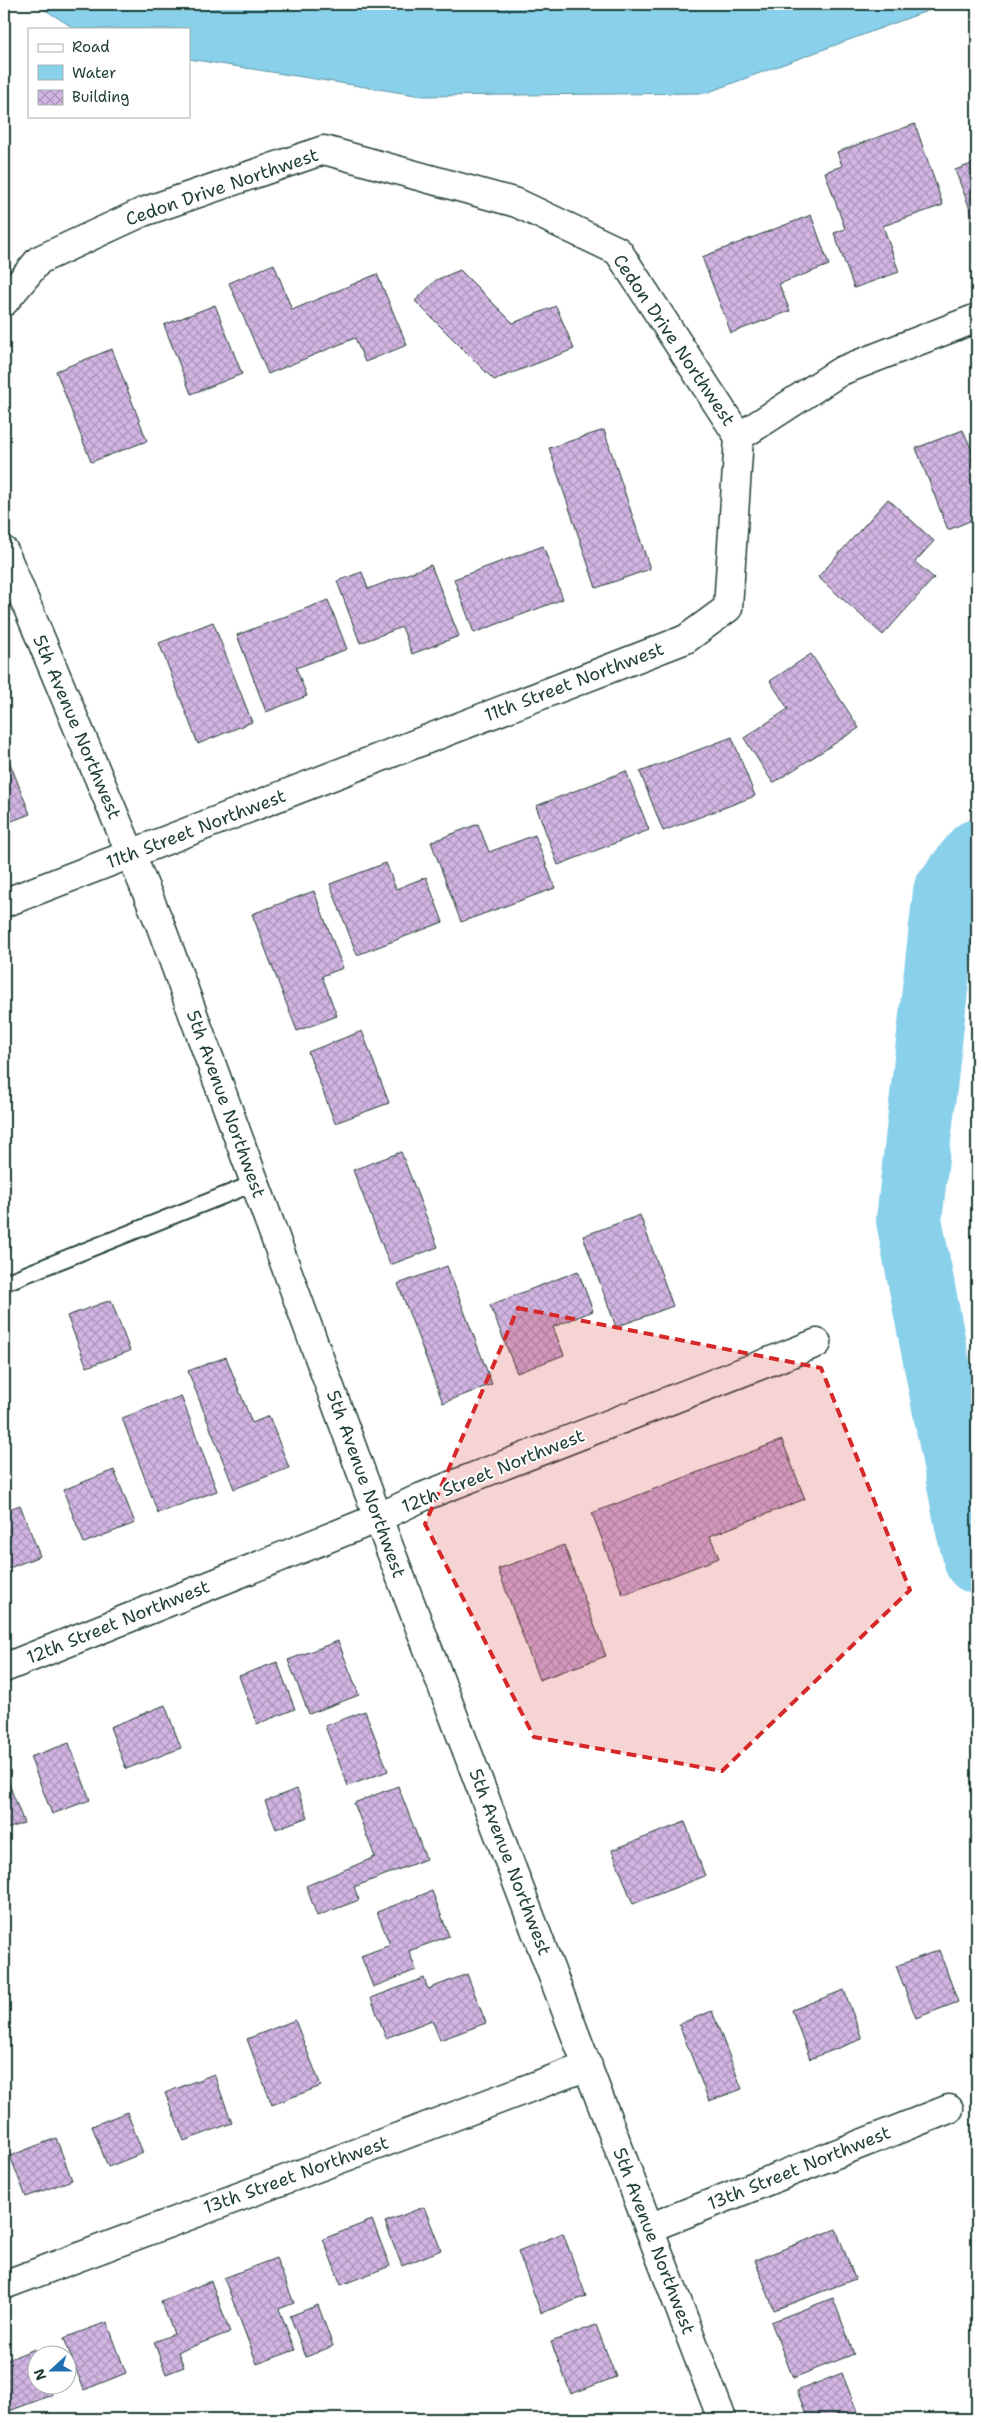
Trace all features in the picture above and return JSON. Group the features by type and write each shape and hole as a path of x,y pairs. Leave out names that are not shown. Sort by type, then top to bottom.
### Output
{"street":[{"name":"Cedon Drive Northwest","path":"4,302 39,260 143,212 324,150 517,203 618,251 739,437"},
{"path":"739,437 841,371 977,318"},
{"name":"11th Street Northwest","path":"4,903 686,639 728,608 739,437"},
{"name":"5th Avenue Northwest","path":"4,551 163,933 378,1518 722,2419"},
{"name":"12th Street Northwest","path":"4,1668 378,1518 422,1498 817,1343"},
{"name":"13th Street Northwest","path":"4,2285 588,2066"},
{"name":"13th Street Northwest","path":"649,2228 949,2109"}],"lane":[{"path":"4,1283 255,1183"}],"highlighted area":[{"path":"518,1308 821,1368 910,1590 722,1771 534,1737 425,1524"}],"water":[{"path":"36,4 946,4 706,93 422,96 190,59 190,28 73,28"}],"building":[{"path":"915,124 943,205 883,226 899,272 854,288 834,233 845,229 825,172 842,166 837,152"},
{"path":"977,162 977,227 955,170"},
{"path":"811,215 829,265 779,284 790,311 731,333 702,257"},
{"path":"274,264 292,310 377,274 407,345 365,362 355,338 268,374 229,283"},
{"path":"460,270 513,323 556,306 574,349 494,380 415,301 436,280"},
{"path":"215,305 242,374 191,394 164,325"},
{"path":"112,349 147,441 91,462 56,371"},
{"path":"604,430 650,569 596,588 549,448"},
{"path":"963,430 977,462 977,518 948,530 916,448"},
{"path":"888,499 934,541 915,562 934,578 883,635 818,577"},
{"path":"543,546 563,599 474,633 454,579"},
{"path":"431,565 459,636 412,654 402,627 360,643 337,581 362,572 368,589"},
{"path":"328,600 347,649 296,668 307,696 266,712 237,635"},
{"path":"213,622 252,722 198,744 159,643"},
{"path":"811,654 859,728 773,783 744,738 788,709 770,681"},
{"path":"732,737 755,796 663,831 640,772"},
{"path":"4,748 30,814 4,824"},
{"path":"626,771 649,830 558,865 536,806"},
{"path":"478,824 489,852 535,835 555,888 461,922 431,842"},
{"path":"386,863 396,889 426,877 443,922 357,955 330,884"},
{"path":"314,891 343,968 322,976 337,1016 297,1031 252,914"},
{"path":"362,1031 389,1103 335,1123 308,1052"},
{"path":"401,1152 438,1247 390,1265 353,1170"},
{"path":"640,1215 673,1306 616,1327 583,1236"},
{"path":"447,1266 492,1384 443,1403 398,1284"},
{"path":"578,1271 593,1311 553,1327 564,1355 517,1373 490,1305"},
{"path":"111,1300 130,1351 87,1367 67,1316"},
{"path":"226,1357 252,1423 269,1416 289,1468 234,1489 188,1371"},
{"path":"181,1396 217,1491 158,1513 122,1418"},
{"path":"782,1440 805,1499 710,1536 719,1558 623,1595 592,1513"},
{"path":"114,1470 135,1523 84,1543 63,1490"},
{"path":"20,1505 40,1556 4,1570 4,1511"},
{"path":"564,1545 606,1656 539,1680 498,1569"},
{"path":"338,1641 359,1695 309,1714 288,1660"},
{"path":"277,1662 295,1709 257,1724 239,1676"},
{"path":"165,1705 181,1748 126,1769 110,1727"},
{"path":"365,1711 388,1771 348,1786 325,1726"},
{"path":"69,1743 90,1800 52,1814 30,1757"},
{"path":"4,1771 24,1823 4,1830"},
{"path":"398,1786 426,1859 354,1887 359,1900 317,1916 306,1886 375,1857 354,1803"},
{"path":"297,1789 308,1817 276,1829 265,1801"},
{"path":"685,1822 705,1876 633,1904 612,1850"},
{"path":"432,1891 449,1936 409,1951 416,1970 373,1987 361,1956 390,1945 377,1912"},
{"path":"939,1950 958,2002 916,2018 896,1966"},
{"path":"467,1974 486,2023 440,2040 432,2020 386,2038 371,1998 424,1978 428,1989"},
{"path":"844,1990 862,2039 810,2059 792,2010"},
{"path":"712,2011 742,2089 709,2101 679,2024"},
{"path":"295,2020 321,2086 272,2105 247,2039"},
{"path":"214,2074 232,2123 184,2141 165,2093"},
{"path":"127,2112 143,2153 108,2167 92,2126"},
{"path":"56,2138 72,2180 26,2197 10,2156"},
{"path":"424,2207 441,2250 402,2266 385,2222"},
{"path":"372,2220 390,2266 341,2285 323,2239"},
{"path":"836,2229 855,2279 774,2310 755,2260"},
{"path":"563,2233 586,2296 541,2313 518,2251"},
{"path":"276,2258 294,2303 279,2309 295,2350 257,2364 224,2278"},
{"path":"211,2281 230,2332 178,2352 184,2367 166,2374 154,2342 174,2334 161,2301"},
{"path":"833,2298 854,2354 793,2378 771,2322"},
{"path":"318,2305 333,2346 306,2357 290,2316"},
{"path":"107,2322 126,2373 84,2390 78,2374 78,2346 67,2346 64,2338"},
{"path":"596,2325 616,2377 571,2394 551,2342"},
{"path":"28,2352 28,2396 49,2396 4,2413 4,2361"},
{"path":"842,2373 860,2419 808,2419 797,2391"},
{"path":"628,2414 630,2419 614,2419"}],"waterway":[{"path":"977,852 946,892 909,1220 968,1526 977,1561"}]}
